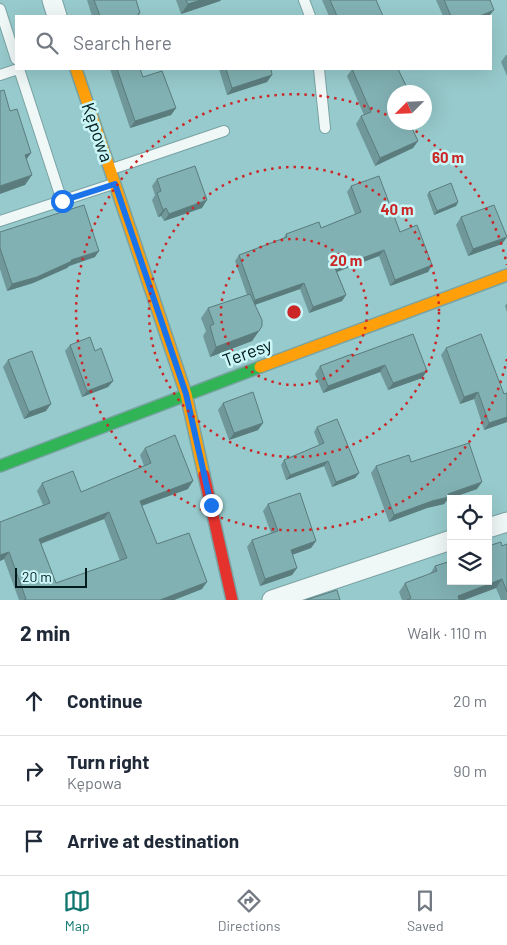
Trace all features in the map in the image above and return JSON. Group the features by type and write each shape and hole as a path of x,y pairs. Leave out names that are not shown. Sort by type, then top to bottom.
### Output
{"street":[{"path":"52,0 57,15"},
{"name":"Kępowa","path":"76,70 186,394 232,600"},
{"name":"Teresy","path":"0,466 186,394 507,275"},
{"path":"492,527 507,522"},
{"path":"272,600 447,541"}],"lane":[{"path":"304,0 310,15"},
{"path":"0,9 15,56"},
{"path":"0,75 16,70"},
{"path":"19,70 62,201"},
{"path":"319,70 326,128"},
{"path":"111,169 224,132"},
{"path":"0,221 115,184"}],"building":[{"path":"94,0 136,0 140,13 138,15 100,15"},
{"path":"186,0 201,0 188,4"},
{"path":"330,0 376,0 383,15 337,15"},
{"path":"444,0 490,0 494,10 482,15 451,15"},
{"path":"117,70 140,70 143,77 162,71 176,108 135,121"},
{"path":"226,70 271,70 272,75 232,88"},
{"path":"352,70 398,70 406,85 387,85 387,130 413,130 418,141 380,158 361,116 371,112"},
{"path":"4,90 10,111 17,109 31,153 25,155 32,175 0,186 0,91"},
{"path":"195,166 207,200 169,214 166,208 163,210 157,193 161,191 157,179"},
{"path":"379,176 400,232 417,225 432,265 395,280 384,250 335,268 346,295 313,307 304,283 255,300 239,255 287,237 286,234 319,222 321,228 361,212 351,186"},
{"path":"451,183 458,202 437,211 429,192"},
{"path":"84,205 99,251 71,260 37,277 12,284 0,248 0,232"},
{"path":"494,205 507,237 473,249 461,217"},
{"path":"250,294 262,320 262,326 259,331 216,347 210,326 214,324 208,308"},
{"path":"413,334 427,371 393,383 385,365 328,386 320,366"},
{"path":"481,334 504,394 507,393 507,417 489,423 478,392 464,397 446,348"},
{"path":"90,337 95,351 101,348 113,381 87,391 70,345"},
{"path":"32,351 51,404 29,412 8,360"},
{"path":"253,392 263,423 234,433 223,403"},
{"path":"337,419 359,473 336,482 328,461 290,475 284,460 324,443 317,427"},
{"path":"175,435 193,481 140,501 157,544 189,533 207,582 160,600 24,600 26,599 9,552 0,555 0,522 50,503 42,483 73,471 81,492 151,463 145,448","holes":["109,512 127,558 56,583 39,539"]},
{"path":"469,443 482,482 448,494 447,497 394,515 376,466 409,455 411,462"},
{"path":"300,493 316,541 291,550 297,568 265,579 252,540 278,531 268,504"},
{"path":"501,542 502,546 507,544 507,592 502,579 492,583 492,545"},
{"path":"447,562 447,585 486,585 458,596 459,600 407,600 411,598 405,583 437,571 435,566"},
{"path":"337,590 340,600 306,600"}],"traffic: fast":[{"path":"0,466 260,367"}],"traffic: slow":[{"path":"76,70 186,394 204,475"},
{"path":"260,367 507,275"}],"traffic: jam":[{"path":"204,475 232,600"}],"route":[{"path":"62,201 115,184 186,394 211,505"}]}
